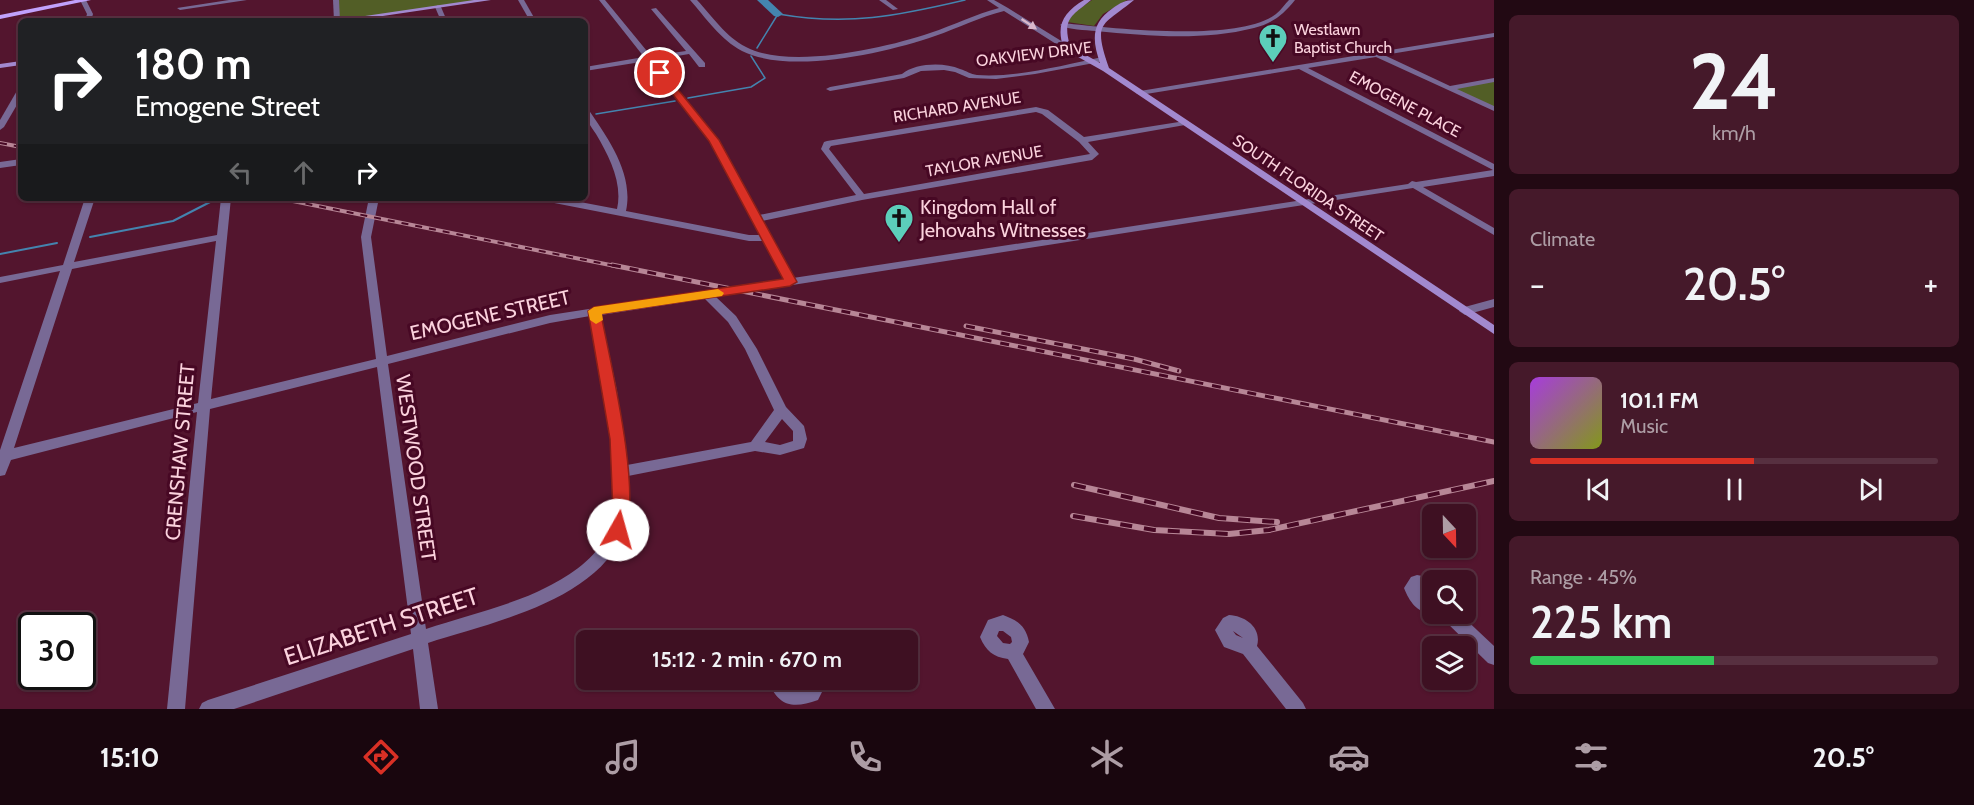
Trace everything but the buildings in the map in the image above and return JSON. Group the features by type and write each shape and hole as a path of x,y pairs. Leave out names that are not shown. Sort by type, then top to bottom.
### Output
{"main road":[{"path":"0,17 84,0"}],"street":[{"path":"84,0 90,14 89,18"},
{"path":"183,0 179,11 244,0"},
{"path":"336,0 336,18"},
{"path":"362,18 488,0"},
{"path":"520,0 531,18"},
{"path":"602,0 714,140 790,282"},
{"path":"693,0 747,51 762,56 793,60 830,57 902,42 949,29 981,15 1006,9"},
{"path":"882,0 895,9"},
{"path":"990,0 1067,47"},
{"path":"1067,47 1063,25 1072,10 1088,0"},
{"path":"1106,69 1097,29 1104,16 1131,0"},
{"path":"1063,25 1177,34 1228,30 1277,16 1288,8 1292,0"},
{"path":"438,7 443,18"},
{"path":"654,9 702,65"},
{"path":"1140,93 1494,35"},
{"name":"SOUTH FLORIDA STREET","path":"1067,47 1106,69 1494,330"},
{"path":"588,69 691,52"},
{"path":"1377,54 1494,108"},
{"name":"OAKVIEW DRIVE","path":"830,89 904,76 1005,75 1102,59"},
{"path":"0,66 18,63"},
{"name":"EMOGENE PLACE","path":"1301,67 1494,168"},
{"path":"1449,88 1494,80"},
{"path":"0,127 18,96"},
{"name":"RICHARD AVENUE","path":"862,197 825,149 827,144 1036,109 1045,112 1082,140"},
{"path":"588,115 602,136 624,191 626,202 621,214"},
{"path":"1082,140 1185,123"},
{"name":"TAYLOR AVENUE","path":"755,219 862,197 1092,158 1095,154 1093,150 1082,140"},
{"path":"0,165 18,162"},
{"name":"EMOGENE STREET","path":"3,456 550,319 1494,173"},
{"path":"1412,184 1494,232"},
{"path":"0,471 3,456 89,201"},
{"name":"CRENSHAW STREET","path":"176,709 226,201"},
{"name":"WESTWOOD STREET","path":"373,201 366,237 429,709"},
{"path":"558,201 749,238 766,238"},
{"path":"0,280 221,237"},
{"path":"621,472 755,446 780,450 799,444 800,431 781,410 751,350 732,319 707,294"},
{"path":"1465,311 1494,303"},
{"name":"ELIZABETH STREET","path":"208,709 539,599 568,586 593,566 618,530 621,513 621,472 605,358 594,311"},
{"path":"755,446 781,410"},
{"path":"1422,583 1417,582 1412,588 1416,598 1422,602"},
{"path":"1459,624 1494,657"},
{"path":"1247,646 1298,709"},
{"path":"1013,652 1046,709"},
{"path":"781,690 791,698 807,703 815,690"}],"green space":[{"path":"336,0 488,0 359,18 337,18"},
{"path":"1092,0 1127,0 1103,14 1094,26 1067,22 1074,13"},
{"path":"1494,80 1494,108 1449,88"}],"waterway":[{"path":"762,0 778,14"},
{"path":"757,48 778,14 803,18 872,18 965,0"},
{"path":"688,98 751,87 765,78 751,56"},
{"path":"596,114 675,101"},
{"path":"90,237 173,221 212,201"},
{"path":"0,254 57,243"}],"railway":[{"path":"0,143 18,146"},
{"path":"293,201 620,267"},
{"path":"612,265 1494,442"},
{"path":"966,326 1134,359 1179,371"},
{"path":"1073,516 1154,530 1229,534 1269,530 1494,481"},
{"path":"1074,485 1219,518 1277,522"}],"slow traffic":[{"path":"596,320 594,311 718,293"}],"place":[{"name":"Westlawn Baptist Church","path":"1273,64"},
{"name":"Kingdom Hall of Jehovahs Witnesses","path":"899,244"}],"route":[{"path":"618,530 621,513 618,439 605,358 594,311 790,282 714,140 660,73"}]}
